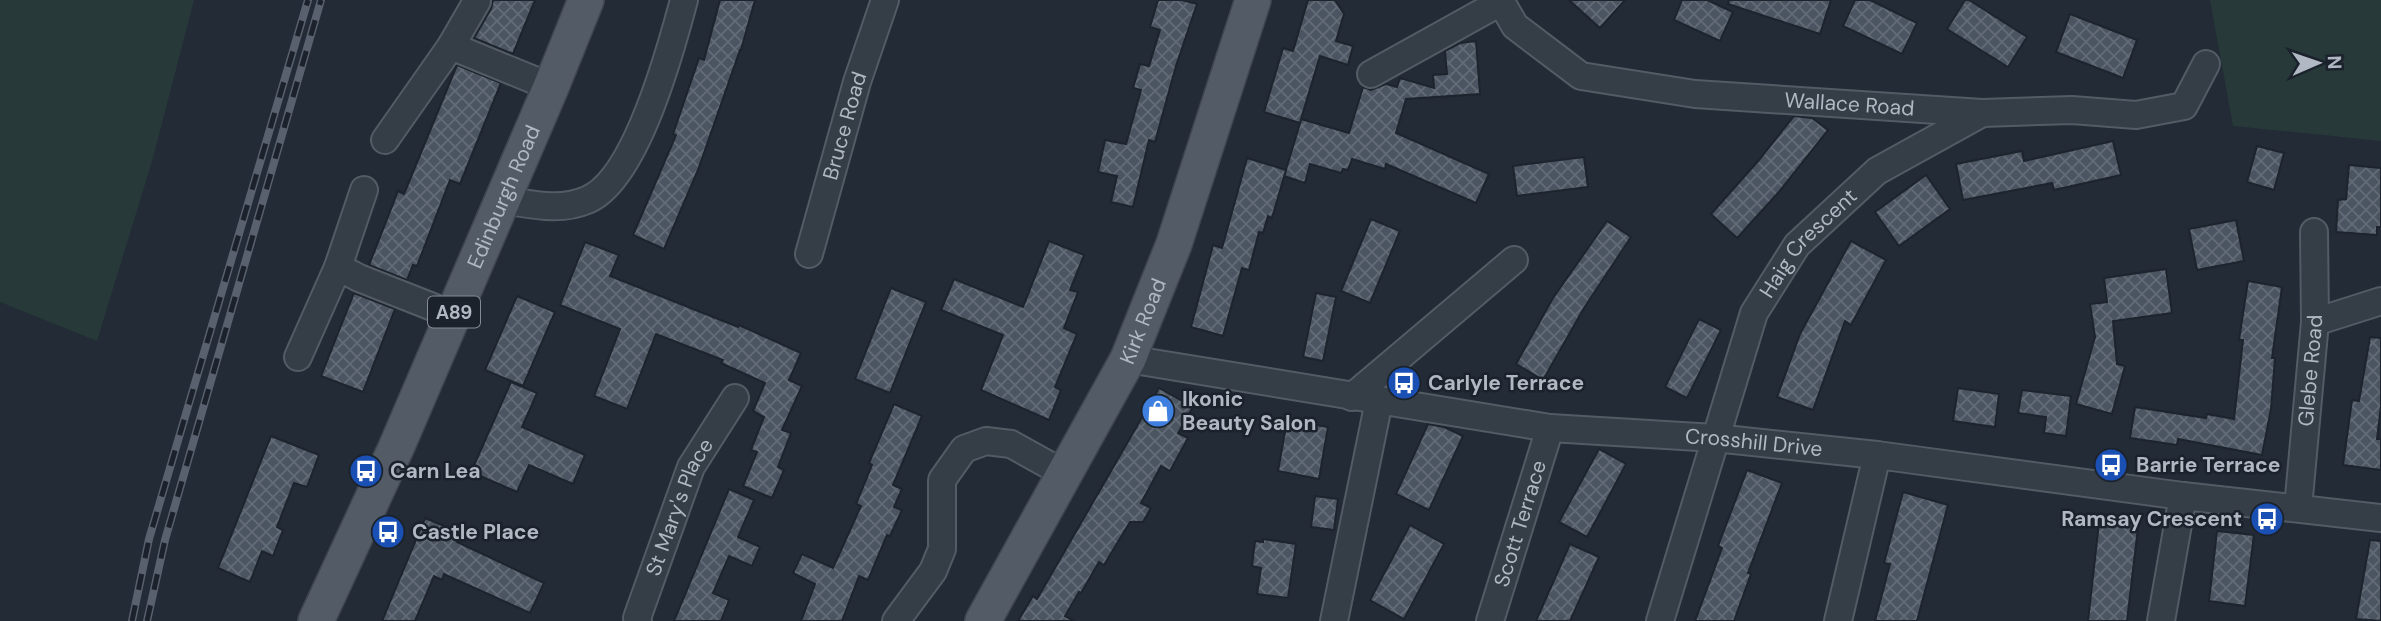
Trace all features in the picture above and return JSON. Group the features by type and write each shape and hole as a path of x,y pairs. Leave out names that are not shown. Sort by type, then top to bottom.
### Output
{"main road":[{"name":"Edinburgh Road","path":"316,621 396,449 586,0"},
{"name":"Kirk Road","path":"983,621 1128,359 1174,244 1253,0"}],"street":[{"path":"502,200 557,208 589,200 620,173 646,119 670,54 684,0"},
{"name":"Bruce Road","path":"809,254 857,82 885,0"},
{"path":"385,141 451,46 477,1"},
{"path":"1371,74 1501,1"},
{"name":"Wallace Road","path":"1501,1 1515,26 1581,76 1695,94 1982,113 2072,110 2136,116 2184,106 2206,64"},
{"path":"451,46 551,87"},
{"name":"Haig Crescent","path":"1660,621 1754,313 1797,245 1877,171 1982,113"},
{"path":"298,357 338,268 364,190"},
{"name":"Glebe Road","path":"2298,508 2315,322 2314,232"},
{"path":"1352,397 1514,260"},
{"path":"338,268 453,315"},
{"path":"2315,322 2381,301"},
{"name":"Crosshill Drive","path":"1128,359 1550,428 1715,438 1877,455 2183,496 2381,518"},
{"name":"St Mary's Place","path":"638,621 691,467 735,398"},
{"path":"1334,621 1379,401"},
{"name":"Scott Terrace","path":"1490,621 1550,428"},
{"path":"896,621 933,571 942,549 942,480 964,449 986,441 1011,444 1065,474"},
{"path":"1838,621 1877,455"},
{"path":"2161,621 2183,496"}],"shaded area":[{"path":"0,0 194,0 153,158 97,341 0,302"},
{"path":"2210,0 2381,0 2381,141 2233,126"}],"building":[{"path":"493,0 535,0 513,54 474,38 491,9"},
{"path":"720,0 755,0 741,50 698,170 664,249 633,235 676,135 673,134 699,58 704,60"},
{"path":"1158,0 1182,0 1197,4 1155,142 1149,140 1133,207 1111,202 1117,176 1098,172 1105,140 1126,144 1141,90 1133,88 1140,64 1149,66 1160,30 1150,27"},
{"path":"1308,0 1335,0 1344,14 1336,41 1353,46 1348,65 1320,56 1301,119 1349,133 1363,87 1371,90 1386,84 1397,87 1400,78 1434,88 1433,75 1447,74 1445,51 1460,43 1476,41 1480,94 1406,99 1396,133 1489,174 1476,203 1386,164 1385,169 1352,159 1348,170 1343,169 1341,173 1310,164 1305,183 1284,176 1301,120 1300,123 1264,112 1283,48 1293,51"},
{"path":"1569,0 1625,0 1600,28"},
{"path":"1682,0 1707,0 1733,12 1720,41 1674,20"},
{"path":"1729,0 1831,0 1820,34 1728,4"},
{"path":"1855,0 1870,0 1917,23 1902,54 1843,26"},
{"path":"1965,0 2027,37 2008,67 1947,29"},
{"path":"2070,14 2137,40 2123,78 2056,52"},
{"path":"457,65 501,83 460,184 450,180 417,266 413,265 407,280 369,265 398,191 404,194"},
{"path":"1794,116 1812,118 1828,130 1778,193 1737,238 1711,214"},
{"path":"2113,141 2121,175 2054,190 2052,183 1963,200 1956,164 2022,151 2024,161"},
{"path":"2257,146 2284,153 2274,190 2247,182"},
{"path":"1584,157 1588,187 1517,196 1513,166"},
{"path":"1247,158 1286,170 1272,218 1268,216 1263,233 1259,232 1249,270 1242,268 1223,336 1191,327 1213,245 1222,248"},
{"path":"2349,165 2381,168 2381,227 2377,227 2377,235 2336,232 2338,200 2346,199"},
{"path":"1926,175 1950,209 1899,246 1875,212"},
{"path":"1371,219 1400,231 1370,303 1341,291"},
{"path":"2236,220 2244,261 2197,270 2189,229"},
{"path":"1607,221 1631,237 1584,308 1543,380 1516,364 1553,298"},
{"path":"1049,241 1084,255 1070,290 1078,292 1064,328 1077,334 1055,387 1061,390 1049,420 981,390 1003,335 941,310 954,279 1023,307"},
{"path":"1851,241 1886,260 1851,325 1845,321 1813,410 1777,397 1800,334"},
{"path":"585,242 619,255 610,276 738,327 739,325 801,353 789,380 802,386 782,430 791,433 778,467 784,470 772,498 743,486 757,452 751,450 764,417 753,411 765,383 721,363 723,360 656,334 627,409 594,396 620,329 560,305"},
{"path":"2166,269 2172,313 2113,321 2117,364 2125,366 2112,414 2076,404 2095,337 2090,304 2107,302 2104,278"},
{"path":"2248,281 2282,287 2272,358 2275,358 2271,409 2262,455 2178,439 2177,445 2130,438 2135,407 2206,418 2207,414 2234,419 2243,340 2239,340"},
{"path":"891,288 926,302 890,393 855,379"},
{"path":"354,293 395,309 363,392 321,376"},
{"path":"1316,293 1336,297 1323,361 1303,357"},
{"path":"517,296 555,312 523,386 485,370"},
{"path":"1699,319 1721,330 1687,398 1665,387"},
{"path":"2370,337 2381,338 2381,406 2377,439 2381,439 2381,470 2343,465 2352,400 2359,401"},
{"path":"511,382 537,393 522,427 585,455 573,484 529,465 517,492 471,472"},
{"path":"1159,388 1193,407 1178,433 1188,438 1170,471 1161,466 1141,503 1151,508 1143,522 1130,522 1104,565 1099,562 1065,616 1074,621 1018,621 1033,596 1037,599"},
{"path":"1958,388 1999,394 1995,427 1953,421"},
{"path":"2022,390 2071,396 2066,436 2044,433 2046,417 2018,413"},
{"path":"894,404 922,416 893,485 902,489 894,507 902,510 890,536 887,535 868,580 859,576 842,621 801,621 815,584 793,573 802,554 833,568 861,506 856,504 872,465 869,463"},
{"path":"1287,420 1328,427 1319,479 1278,471"},
{"path":"1428,424 1444,427 1463,436 1429,510 1396,494"},
{"path":"271,436 319,455 307,487 294,483 277,527 283,530 273,556 262,551 250,582 218,568"},
{"path":"1599,449 1626,464 1587,537 1559,522"},
{"path":"1747,470 1782,483 1748,573 1751,574 1734,621 1695,621 1722,548 1718,546"},
{"path":"729,489 754,500 738,537 760,547 752,566 729,556 713,593 729,600 721,621 674,621"},
{"path":"1903,492 1948,505 1917,621 1875,621 1890,564 1884,563"},
{"path":"1315,496 1338,499 1334,530 1311,527"},
{"path":"2100,514 2139,519 2127,621 2088,621"},
{"path":"425,518 461,533 457,542 544,583 530,613 444,574 442,580 434,576 415,621 382,621"},
{"path":"1410,525 1444,544 1404,619 1370,600"},
{"path":"2217,531 2254,535 2245,606 2209,601"},
{"path":"1263,539 1296,544 1288,598 1257,594 1261,568 1252,566 1255,541 1263,542"},
{"path":"2370,540 2381,541 2381,621 2356,619"},
{"path":"1570,544 1599,557 1570,621 1536,621"}],"railway":[{"path":"132,621 149,539 308,0"},
{"path":"147,621 165,540 321,0"}],"place":[{"name":"Carlyle Terrace","path":"1404,383"},
{"name":"Ikonic Beauty Salon","path":"1158,411"},
{"name":"Barrie Terrace","path":"2111,465"},
{"name":"Carn Lea","path":"366,471"},
{"name":"Ramsay Crescent","path":"2267,519"},
{"name":"Castle Place","path":"388,532"}]}
